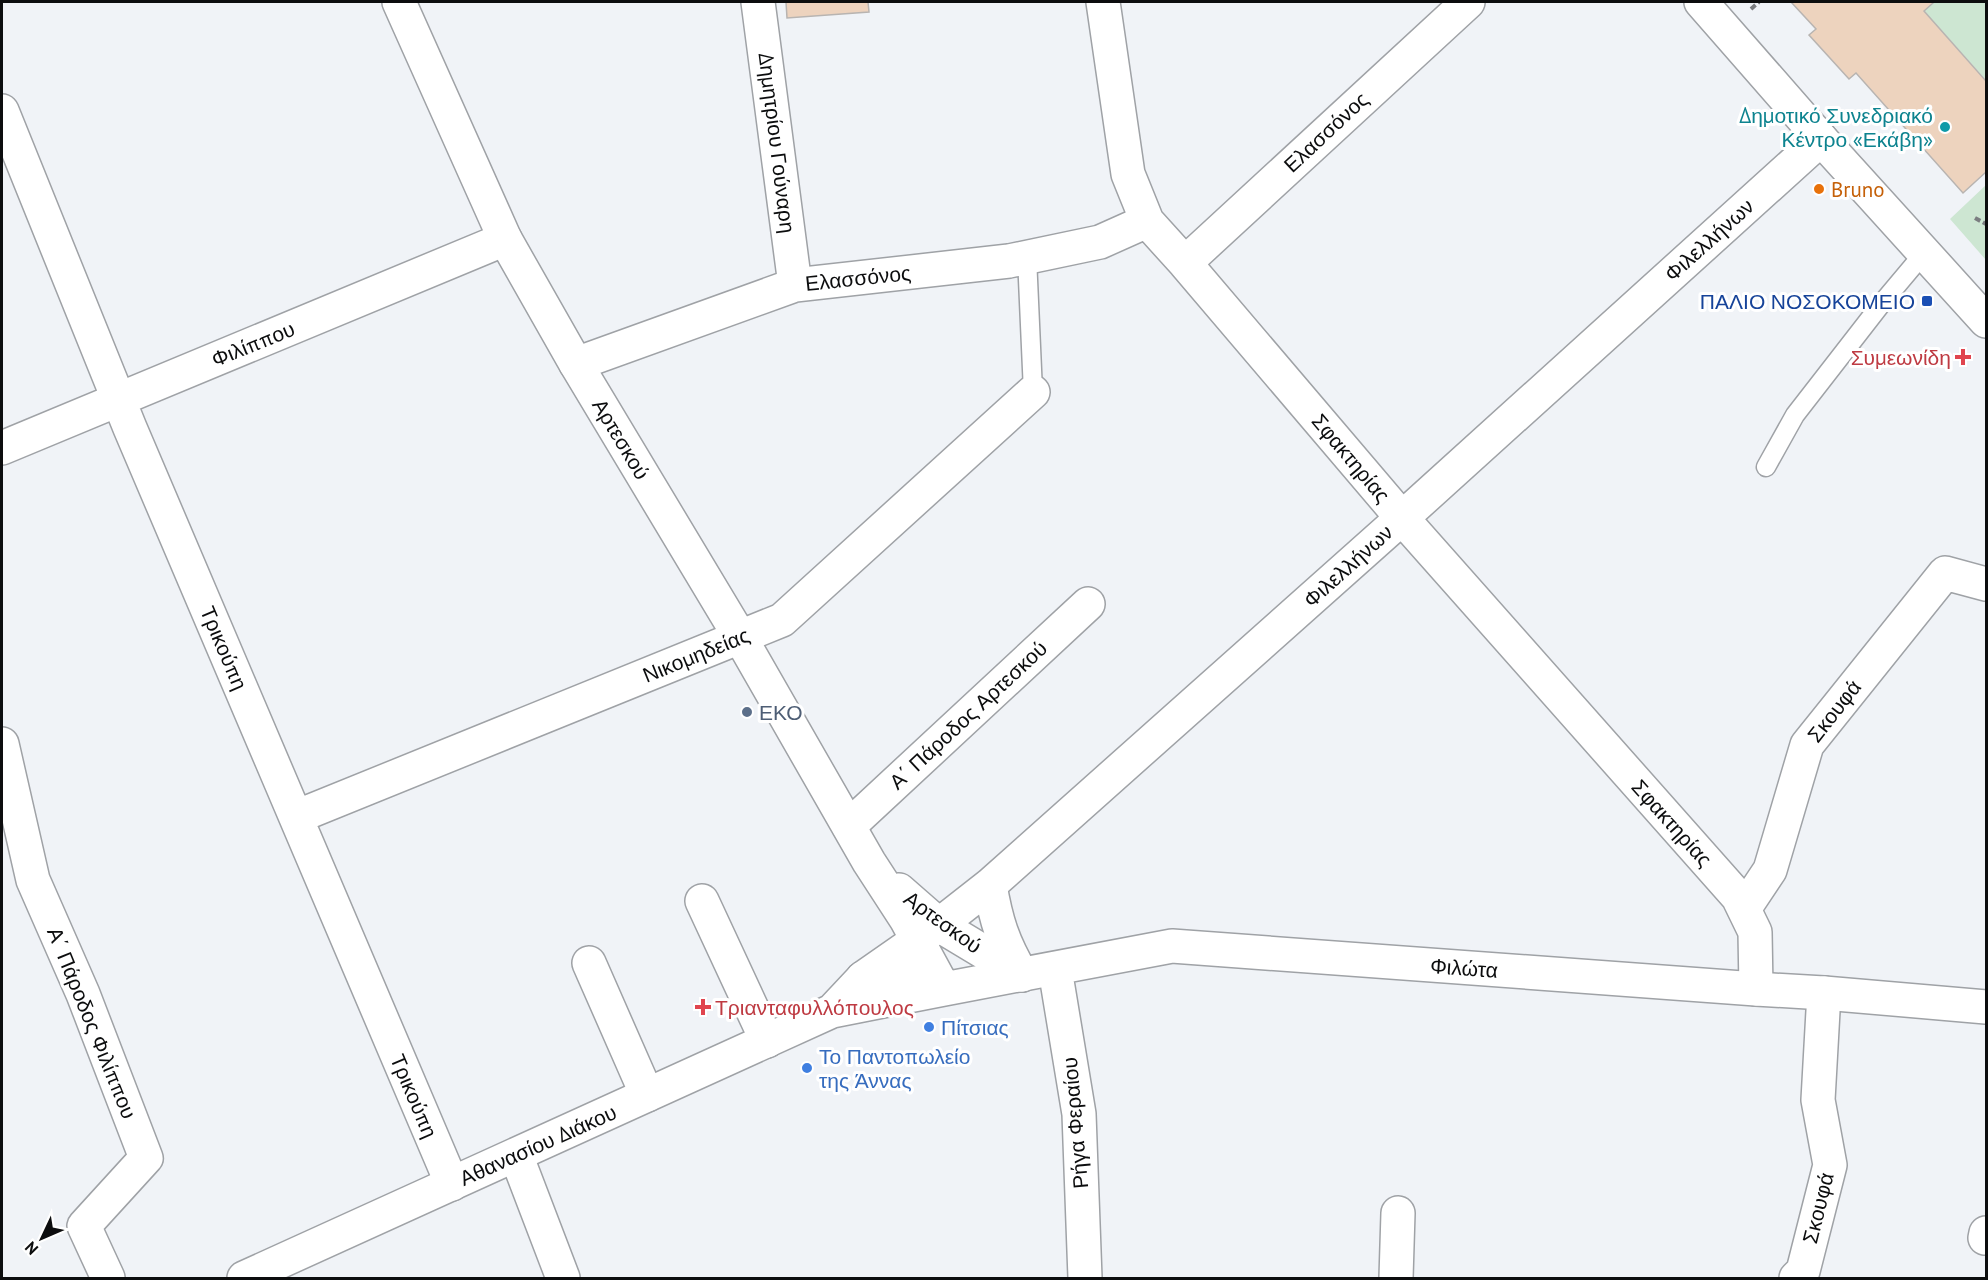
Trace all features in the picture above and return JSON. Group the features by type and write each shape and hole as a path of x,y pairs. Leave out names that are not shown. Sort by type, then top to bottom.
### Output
{"street":[{"name":"Αρτεσκού","path":"399,2 505,238 576,364 740,637 869,862 903,895 928,932 944,989"},
{"name":"Δημητρίου Γούναρη","path":"758,2 795,285"},
{"name":"Σφακτηρίας","path":"1103,2 1128,174 1147,221 1402,518 1738,897 1755,932 1756,989"},
{"name":"Ελασσόνος","path":"1185,263 1467,2"},
{"path":"1701,2 1986,321"},
{"name":"Τρικούπη","path":"2,111 118,399 452,1184"},
{"name":"Φιλελλήνων","path":"863,978 990,885 1402,518 1821,139"},
{"name":"Ελασσόνος","path":"576,364 795,285 1009,261 1100,242 1147,221"},
{"name":"Φιλίππου","path":"2,448 505,238"},
{"name":"Νικομηδείας","path":"296,817 782,620 1033,392"},
{"name":"Σκουφά","path":"1744,909 1770,870 1807,745 1945,573 1986,585"},
{"name":"Α΄ Πάροδος Αρτεσκού","path":"849,826 1088,604"},
{"name":"Α΄ Πάροδος Φιλίππου","path":"2,744 33,880 83,994 146,1158 84,1226 108,1278"},
{"path":"990,885 1000,932 1006,948 1022,975"},
{"path":"702,901 767,1041"},
{"name":"Αρτεσκού","path":"928,932 1022,975"},
{"name":"Φιλώτα","path":"944,989 1172,946 1824,993 1986,1007"},
{"path":"589,963 647,1095"},
{"name":"Ρήγα Φεραίου","path":"1055,969 1079,1114 1085,1278"},
{"path":"863,978 900,970 944,989"},
{"name":"Αθανασίου Διάκου","path":"832,1011 863,978"},
{"name":"Αθανασίου Διάκου","path":"244,1278 832,1011 944,989"},
{"name":"Σκουφά","path":"1796,1278 1803,1270 1830,1165 1818,1100 1824,993"},
{"path":"516,1155 563,1278"},
{"path":"1396,1278 1398,1213"}],"lane":[{"path":"1766,467 1795,415 1924,253"},
{"path":"1026,257 1033,392"}],"path":[{"path":"1749,10 1759,2"},
{"path":"1975,218 1986,224"}],"green space":[{"path":"1916,2 1986,2 1986,80"},
{"path":"1986,185 1986,260 1950,219"}],"building":[{"path":"786,2 868,2 869,12 787,18"},
{"name":"Δημοτικό Συνεδριακό Κέντρο «Εκάβη»","path":"1791,2 1932,2 1924,11 1986,81 1986,172 1963,193 1856,73 1849,79 1809,35 1816,29"}],"place":[{"name":"Δημοτικό Συνεδριακό Κέντρο «Εκάβη»","path":"1945,127"},
{"name":"Bruno","path":"1819,189"},
{"name":"ΠΑΛΙΟ ΝΟΣΟΚΟΜΕΙΟ","path":"1927,301"},
{"name":"Συμεωνίδη","path":"1963,357"},
{"name":"ΕΚΟ","path":"747,712"},
{"name":"Τριανταφυλλόπουλος","path":"703,1007"},
{"name":"Πίτσιας","path":"929,1027"},
{"name":"Το Παντοπωλείο της Άννας","path":"807,1068"}]}
